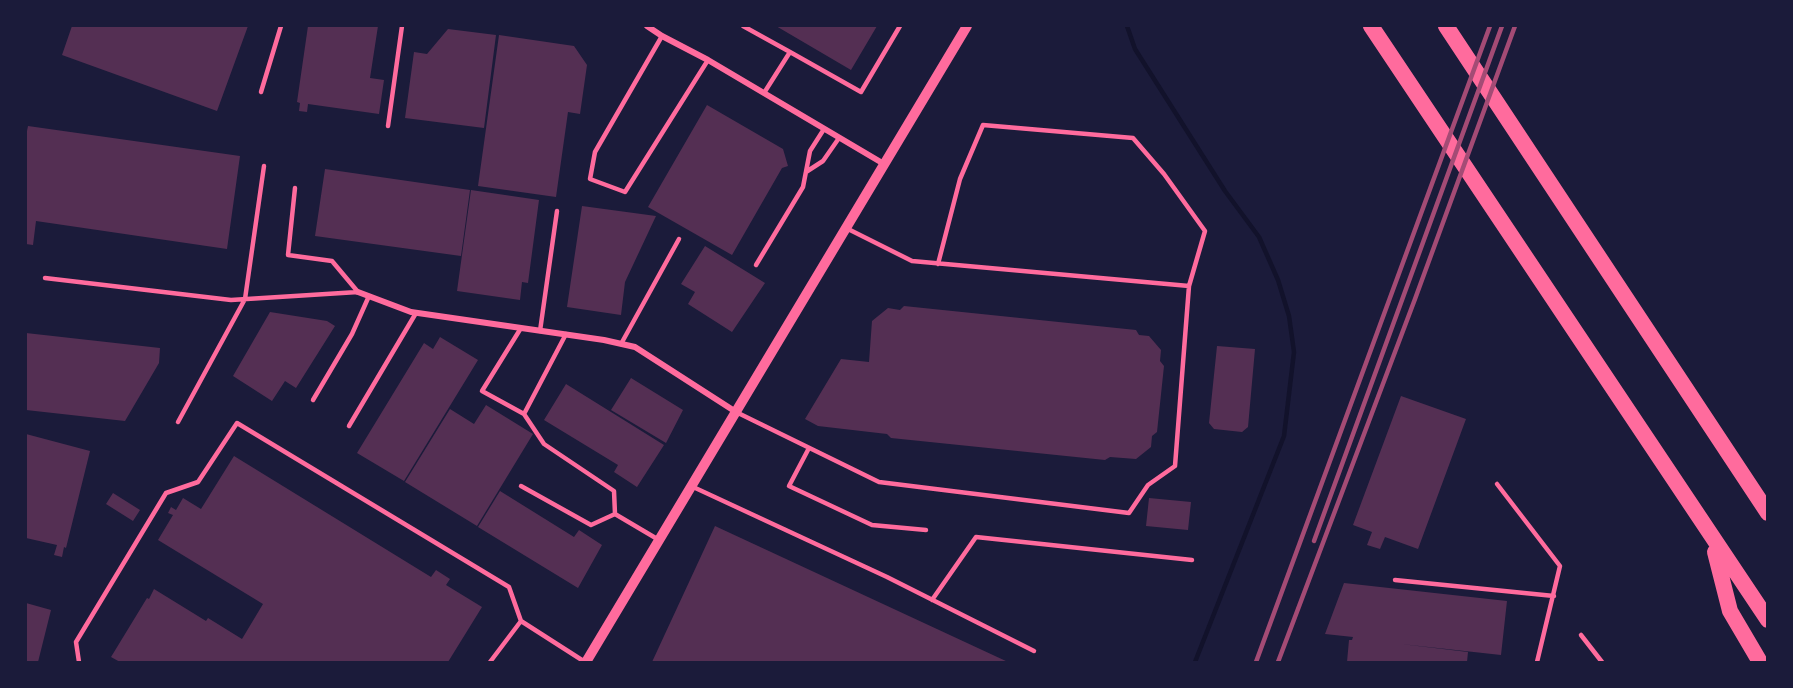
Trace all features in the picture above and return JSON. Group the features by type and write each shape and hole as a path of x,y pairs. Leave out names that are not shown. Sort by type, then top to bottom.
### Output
{"highway":[{"path":"1371,26 1767,620"},
{"path":"1448,29 1767,513"},
{"path":"1712,539 1731,610 1760,663"}],"street":[{"path":"647,26 884,164"},
{"path":"586,663 967,26"},
{"path":"358,292 416,313 566,334 635,347 736,412"}],"lane":[{"path":"261,92 281,26"},
{"path":"388,126 402,26"},
{"path":"743,26 861,92 900,26"},
{"path":"662,36 595,152 590,178 625,192 708,60"},
{"path":"764,93 790,51"},
{"path":"736,412 879,482 1130,513 1148,485 1175,466 1189,286 1205,231 1164,174 1132,138 983,125 960,179 938,264"},
{"path":"756,265 803,187 810,151 824,129"},
{"path":"806,172 823,161 839,138"},
{"path":"178,422 245,299 264,166"},
{"path":"295,188 288,255 332,261 358,292"},
{"path":"540,331 557,211"},
{"path":"845,227 912,261 1189,286"},
{"path":"621,344 679,239"},
{"path":"45,279 231,300 358,292"},
{"path":"314,400 352,334 369,296"},
{"path":"348,426 416,313"},
{"path":"521,328 482,391 524,414 544,444 614,490 615,514"},
{"path":"524,414 566,334"},
{"path":"79,663 76,642 166,493 198,482 237,423 509,587 520,621 586,663"},
{"path":"809,448 789,486 872,525 926,530"},
{"path":"1497,484 1560,566 1537,663"},
{"path":"521,486 591,525 615,514"},
{"path":"691,486 1034,651"},
{"path":"615,514 659,540"},
{"path":"932,600 976,537 1192,560"},
{"path":"1395,580 1554,596"},
{"path":"490,663 520,621"},
{"path":"1581,635 1602,663"}],"building":[{"path":"72,26 248,26 217,111 62,55"},
{"path":"308,26 378,26 370,78 384,80 379,114 308,104 307,112 299,111 300,103 297,102"},
{"path":"776,26 877,26 851,70"},
{"path":"448,29 496,35 484,128 405,118 414,52 427,54"},
{"path":"499,35 574,46 587,65 580,114 568,112 556,197 478,186"},
{"path":"707,105 783,149 788,166 782,168 732,255 648,207"},
{"path":"28,126 240,156 227,249 36,221 33,245 26,244 26,136"},
{"path":"325,169 470,190 461,256 315,236"},
{"path":"471,190 539,200 528,283 522,282 520,300 457,291"},
{"path":"582,206 656,216 625,282 621,315 567,307"},
{"path":"705,246 765,283 732,332 688,304 695,292 681,284"},
{"path":"904,306 1136,330 1139,335 1149,336 1161,350 1160,361 1164,366 1157,432 1152,436 1151,447 1136,459 1110,457 1105,460 891,438 887,434 818,426 805,419 841,359 869,362 872,321 888,308 900,310"},
{"path":"270,312 327,321 335,326 296,388 285,381 272,401 233,376"},
{"path":"26,333 160,348 159,363 125,421 26,410"},
{"path":"440,337 478,360 404,481 357,453 424,343 433,349"},
{"path":"1217,346 1255,349 1248,427 1242,432 1214,429 1209,423"},
{"path":"631,378 683,410 666,443 611,410"},
{"path":"566,384 664,445 637,487 614,472 618,465 544,420"},
{"path":"1401,396 1466,419 1418,549 1385,537 1380,549 1367,545 1372,532 1353,525"},
{"path":"486,405 533,434 477,526 405,482 450,409 474,424"},
{"path":"26,434 90,451 62,557 54,555 57,545 26,538"},
{"path":"234,456 431,577 436,570 450,579 446,585 482,607 448,662 120,662 111,657 154,589 206,621 208,618 242,639 263,604 158,540 173,515 168,513 171,507 176,510 183,498 201,509"},
{"path":"500,491 574,537 579,530 602,545 578,588 478,527"},
{"path":"113,493 140,510 133,521 106,504"},
{"path":"1149,498 1191,502 1188,530 1146,526"},
{"path":"715,526 1008,662 652,662"},
{"path":"1344,583 1507,601 1501,655 1401,644 1468,652 1467,662 1347,662 1349,640 1353,637 1325,634"},
{"path":"26,603 51,610 38,662 26,662"}],"waterway":[{"path":"1127,26 1135,49 1225,191 1259,237 1278,280 1289,316 1294,352 1284,436 1195,662"}],"railway":[{"path":"1256,662 1490,26"},
{"path":"1314,541 1502,26"},
{"path":"1278,662 1515,26"}]}
